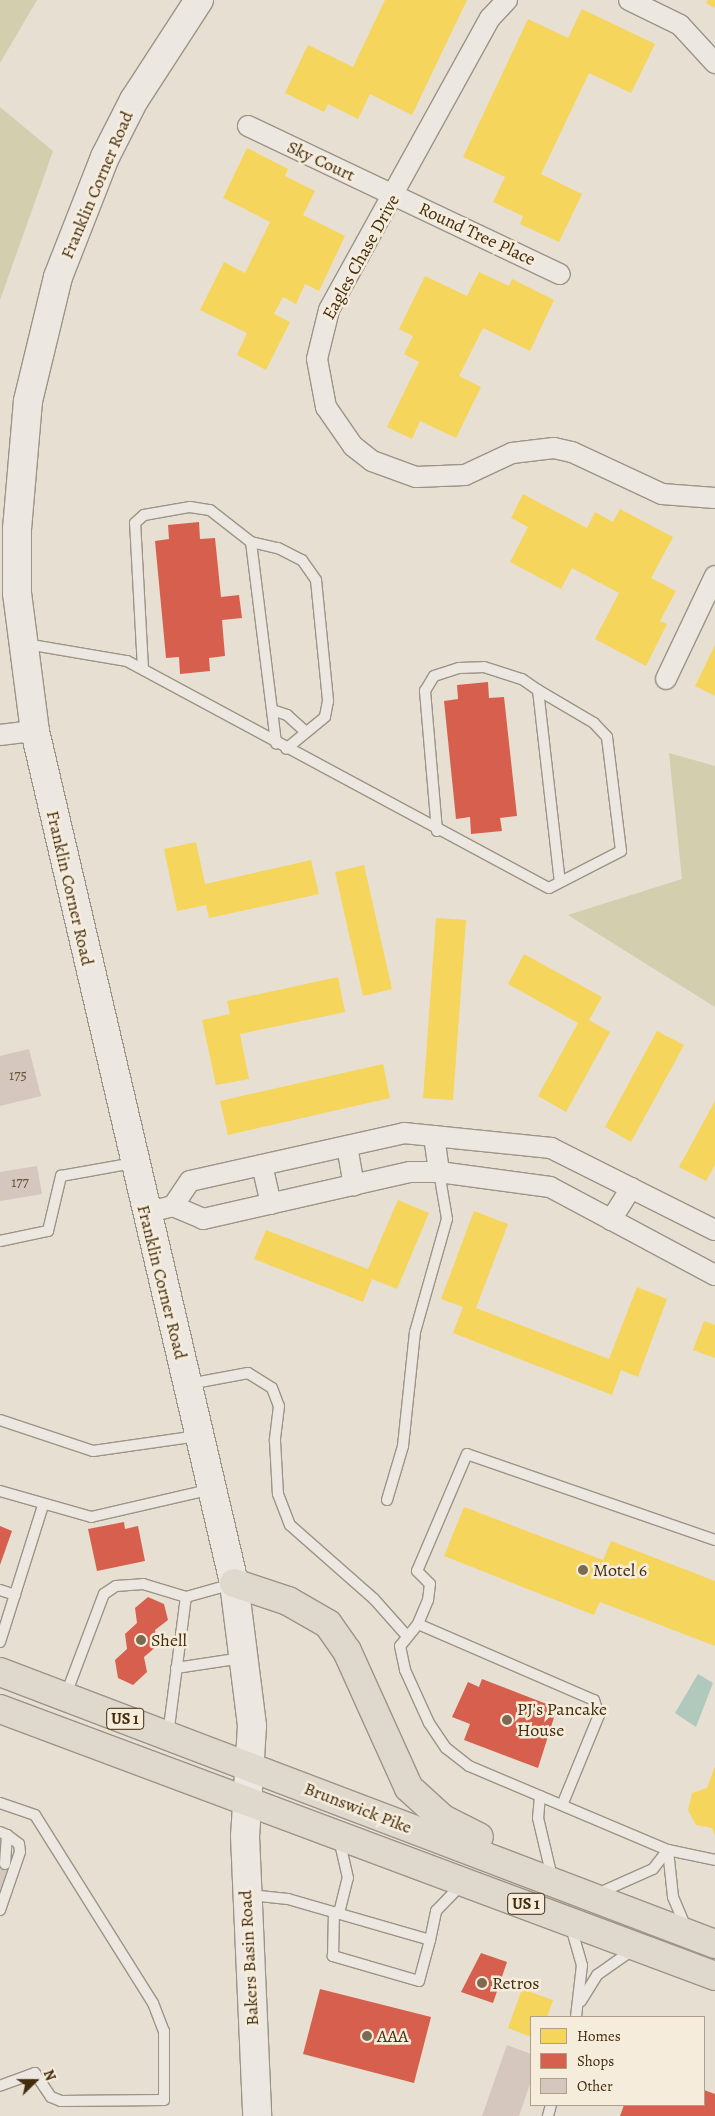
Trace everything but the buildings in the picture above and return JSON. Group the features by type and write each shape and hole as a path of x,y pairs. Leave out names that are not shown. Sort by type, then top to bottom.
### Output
{"highway":[{"path":"234,1583 299,1605 334,1631 354,1665 402,1777 426,1807 595,1894"},
{"name":"Brunswick Pike","path":"0,1672 595,1894 703,1939"},
{"name":"Brunswick Pike","path":"0,1709 338,1833 715,1976"}],"main road":[{"name":"Franklin Corner Road","path":"199,0 134,100 104,157 58,277 32,383 20,465 17,547 22,643 35,731 133,1162 234,1583 246,1657 250,1766 248,1800"},
{"name":"Bakers Basin Road","path":"248,1800 246,1895 257,2116"}],"street":[{"name":"Eagles Chase Drive","path":"507,0 490,18 320,333 319,386 330,414 352,446 394,472 440,479 465,475 512,453 554,448 572,452 662,494 715,498"},
{"path":"629,0 680,25 715,63"},
{"name":"Sky Court","path":"248,126 394,195"},
{"name":"Round Tree Place","path":"394,195 560,274"},
{"path":"666,679 715,576"},
{"path":"0,735 35,731"},
{"path":"173,1206 190,1181 404,1133 551,1148 715,1230"},
{"path":"434,1136 439,1172"},
{"path":"347,1146 354,1185"},
{"path":"262,1165 271,1204"},
{"path":"145,1213 173,1206 203,1219 410,1172 439,1172 550,1187 715,1275"},
{"path":"611,1220 631,1188"}],"lane":[{"path":"143,669 135,524 144,515 190,507 225,518 251,542 278,548 302,560 316,580 328,701 325,717 286,749"},
{"path":"251,542 276,743"},
{"path":"22,643 126,661 436,831 549,888 621,851 607,737 594,723 538,690 484,667 434,676 425,691 436,831"},
{"path":"538,690 560,882"},
{"path":"272,710 287,715 306,732"},
{"path":"0,1241 48,1231 62,1176 133,1162"},
{"path":"387,1500 403,1446 415,1332 447,1219 439,1172"},
{"path":"186,1385 248,1373 272,1388 279,1406 275,1441 278,1494 290,1525 374,1598 407,1636"},
{"path":"0,1420 93,1451 199,1436"},
{"path":"715,1540 466,1454 417,1570 430,1584 418,1624 400,1646 405,1670 446,1748 468,1766 668,1850 715,1860"},
{"path":"0,1491 43,1506 91,1517 212,1489"},
{"path":"0,1642 43,1506"},
{"path":"65,1697 104,1594 116,1586 143,1584 186,1597 234,1583"},
{"path":"0,1590 15,1595"},
{"path":"168,1736 186,1597"},
{"path":"418,1624 594,1700 599,1715 562,1805"},
{"path":"176,1668 246,1657"},
{"path":"540,1796 538,1818 551,1873"},
{"path":"0,1803 36,1815 152,2002 164,2031 164,2100 61,2101 51,2097 35,2073 0,2086"},
{"path":"4,1833 5,1864"},
{"path":"0,1910 20,1852 19,1844 4,1833"},
{"path":"338,1833 348,1878 336,1913 333,1956 419,1981 436,1911 466,1881"},
{"path":"595,1894 653,1869 668,1850"},
{"path":"668,1850 673,1897 703,1939"},
{"path":"246,1895 288,1899 430,1940"},
{"path":"568,1920 579,1945 581,2002"},
{"path":"576,2016 581,2002 597,1975 637,1946"}],"shaded area":[{"path":"0,0 37,0 0,63"},
{"path":"0,107 53,151 0,300"},
{"path":"669,753 715,766 715,1007 568,915 682,879"},
{"path":"698,1674 713,1683 696,1727 675,1713"}],"place":[{"name":"Motel 6","path":"583,1570"},
{"name":"Shell","path":"141,1640"},
{"name":"PJ's Pancake House","path":"507,1720"},
{"name":"Retros","path":"482,1983"},
{"name":"AAA","path":"367,2036"}]}
